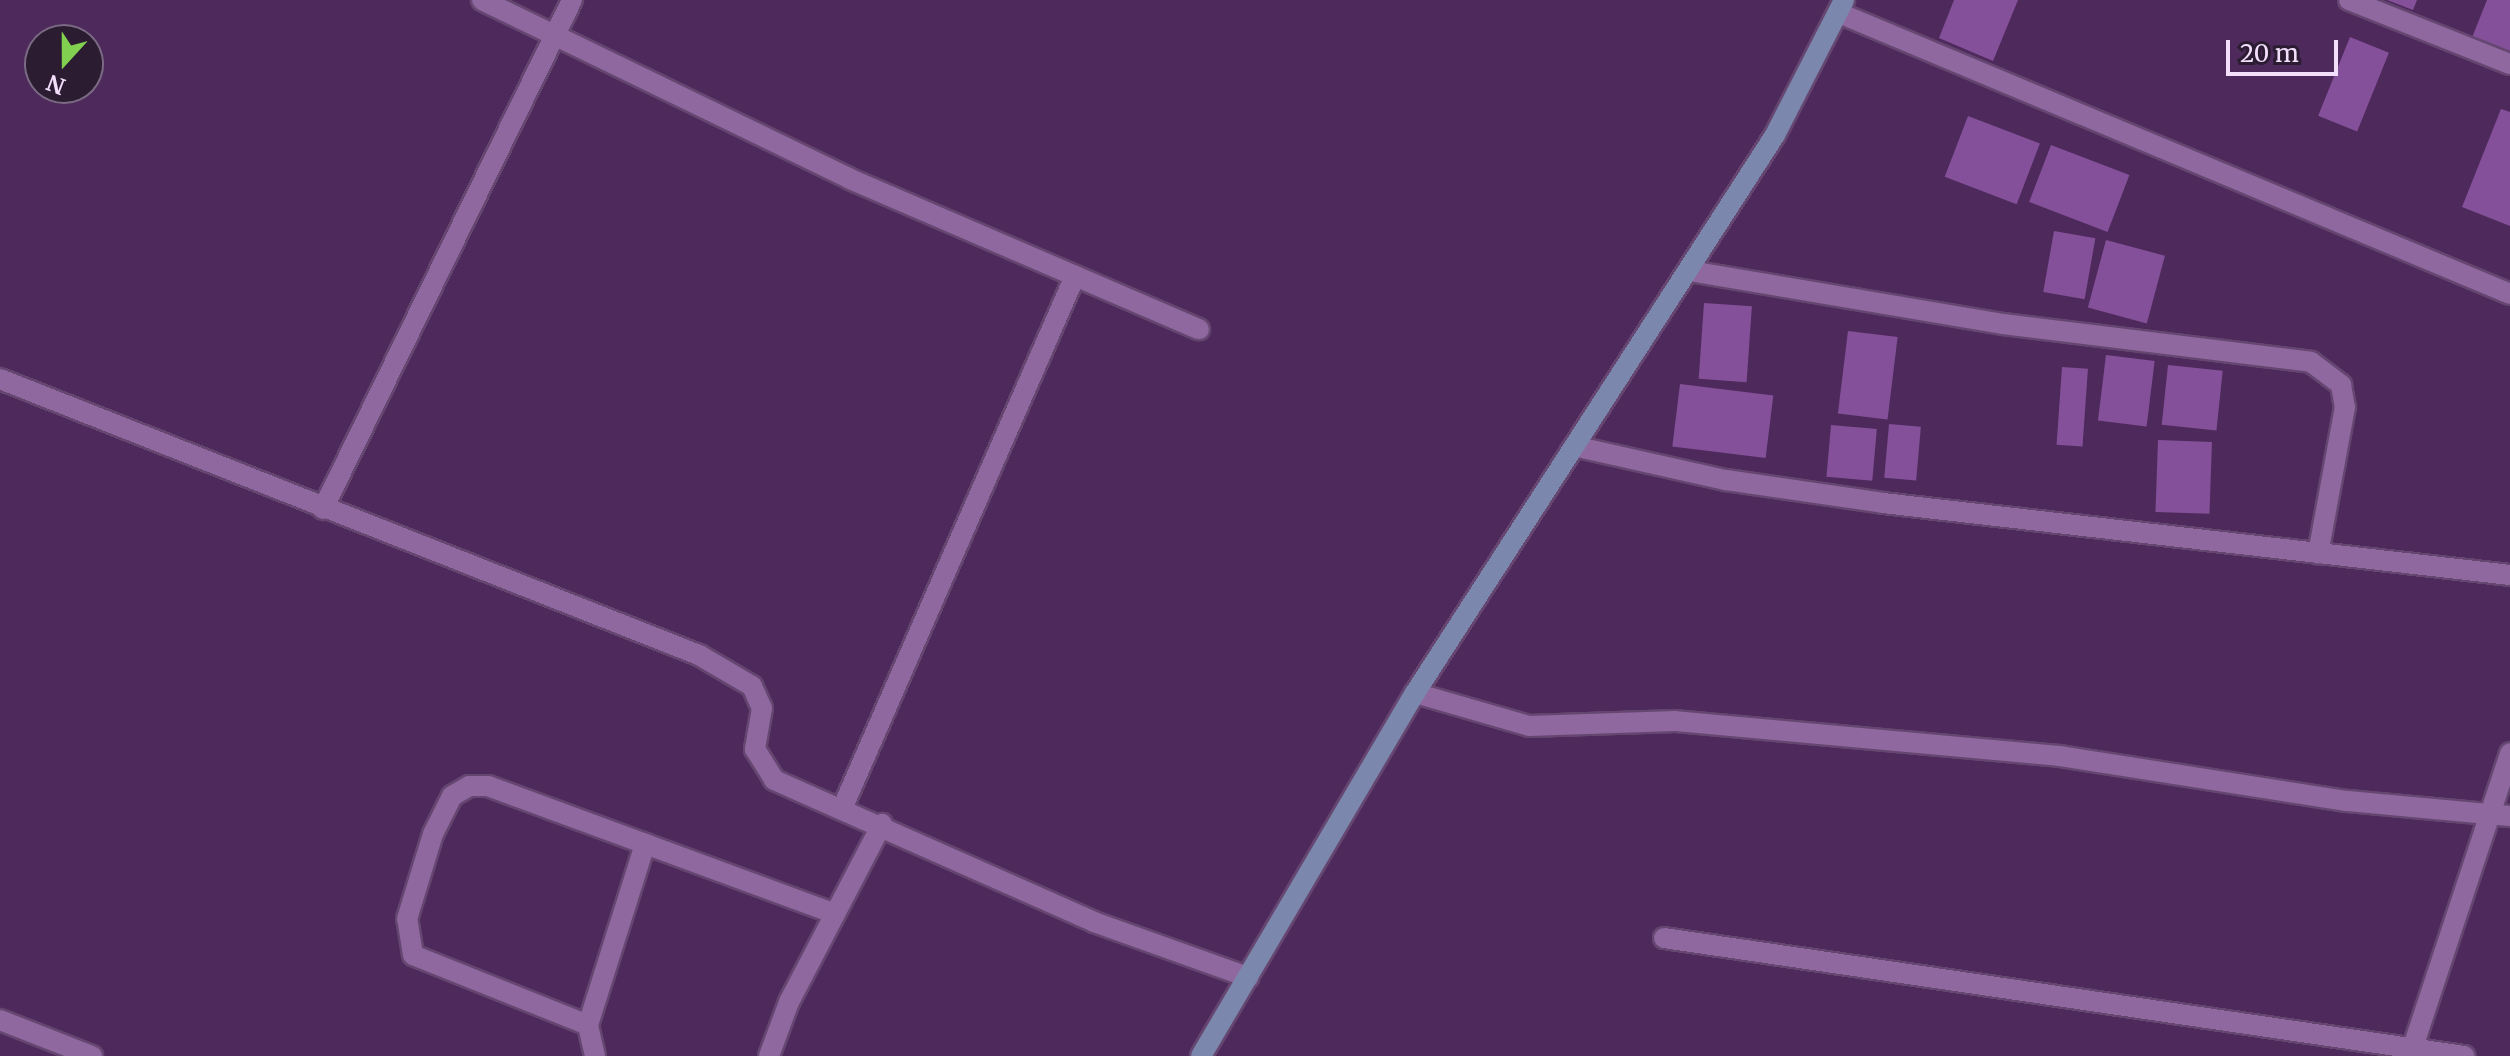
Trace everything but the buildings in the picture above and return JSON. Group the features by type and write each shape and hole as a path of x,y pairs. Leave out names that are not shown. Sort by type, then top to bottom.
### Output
{"street":[{"path":"482,0 556,32 850,179 1199,329"},
{"path":"323,509 572,0"},
{"path":"2349,0 2510,64"},
{"path":"1201,1056 1415,693 1690,271 1841,7 2510,294"},
{"path":"1690,271 2003,324 2311,362 2341,385 2345,407 2318,554"},
{"path":"842,809 1075,276"},
{"path":"0,379 323,509 439,547 739,676 762,708 755,749 760,769 1094,922 1248,977"},
{"path":"1578,447 1789,489 2510,575"},
{"path":"1415,693 1529,726 1675,721 2059,756 2347,801 2510,816"},
{"path":"2412,1052 2487,814 2510,753"},
{"path":"588,1025 413,955 407,919 420,876 452,796 469,786 488,786 835,914"},
{"path":"769,1056 835,914 882,824"},
{"path":"595,1056 588,1025 645,844"},
{"path":"1664,938 2412,1052 2464,1056"},
{"path":"0,1020 92,1056"}]}
